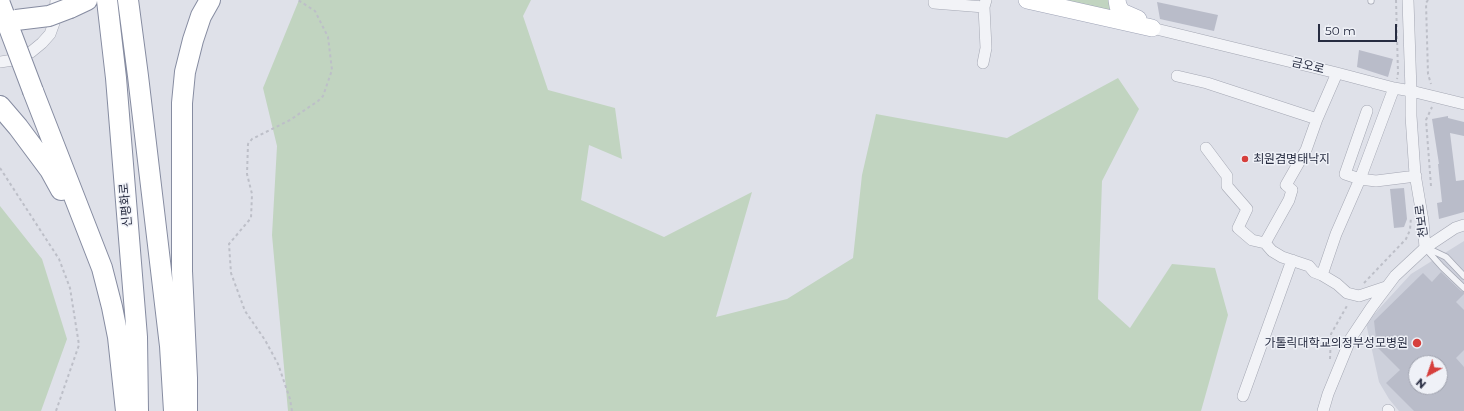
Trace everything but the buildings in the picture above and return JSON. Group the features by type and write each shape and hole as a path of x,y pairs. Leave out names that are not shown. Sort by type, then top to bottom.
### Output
{"highway":[{"name":"신평화로","path":"106,0 116,78 137,338 138,411"},
{"name":"신평화로","path":"128,0 170,346 174,411"},
{"path":"187,411 182,271 182,103 186,72 193,40 201,16 210,0"},
{"path":"8,19 49,16 71,3"},
{"path":"0,4 102,268 118,337 126,411"},
{"name":"신평화로","path":"138,76 160,338 162,411"},
{"path":"0,106 18,126 50,170 76,219 112,308"}],"main road":[{"path":"1027,0 1152,28"},
{"path":"1117,0 1118,6 1122,12 1152,28"}],"street":[{"path":"934,0 934,3 985,3 986,48 983,64"},
{"name":"천보로","path":"1323,411 1328,394 1351,338 1395,276 1425,248 1423,221 1416,176 1411,116 1408,0"},
{"path":"0,62 13,60 31,52 42,43 50,34 54,23 71,3"},
{"name":"금오로","path":"1152,28 1337,73 1395,84 1411,91 1464,103"},
{"path":"1265,243 1289,200 1292,190 1286,185 1306,150 1317,119 1337,73"},
{"path":"1177,76 1207,83 1317,119"},
{"path":"1322,275 1336,234 1360,179 1395,84"},
{"path":"1367,111 1345,174 1360,179 1376,180 1416,176"},
{"path":"1206,148 1227,176 1227,186 1247,209 1238,228 1252,240 1265,243 1277,254 1309,266 1314,272 1322,275 1347,293 1359,296 1386,288"},
{"path":"1425,248 1455,228 1464,225"},
{"path":"1243,396 1292,260"}],"lane":[{"path":"1425,248 1446,257 1464,276"},
{"path":"1425,248 1464,288"}],"path":[{"path":"292,411 290,399 278,364 265,340 245,311 231,273 229,244 251,218 252,194 247,174 248,144 252,139 290,120 318,101 323,96 332,70 328,36 315,11 298,0"},
{"path":"1395,84 1398,73 1396,0"},
{"path":"1428,0 1426,2 1428,74 1430,84 1435,89"},
{"path":"1432,186 1426,120 1432,107 1438,108"},
{"path":"0,168 59,259 70,288 79,345 56,411"},
{"path":"1362,285 1406,239 1410,230 1411,213"},
{"path":"1330,362 1332,334 1349,303"}],"shaded area":[{"name":"가톨릭대학교의정부성모병원","path":"1464,241 1464,411 1399,411 1389,399 1379,382 1366,323 1411,274"}],"green space":[{"path":"299,0 531,0 523,16 548,90 615,108 622,159 589,145 581,200 664,237 752,192 716,317 787,299 853,258 862,175 876,114 1007,138 1118,78 1139,109 1102,181 1098,299 1130,328 1172,264 1215,268 1228,315 1201,411 288,411 272,235 277,146 263,88"},
{"path":"1054,0 1112,0 1116,14"},
{"path":"0,206 42,259 67,339 41,411 0,411"}],"place":[{"name":"최원겸명태낙지","path":"1245,159"},
{"name":"가톨릭대학교의정부성모병원","path":"1417,343"}]}
